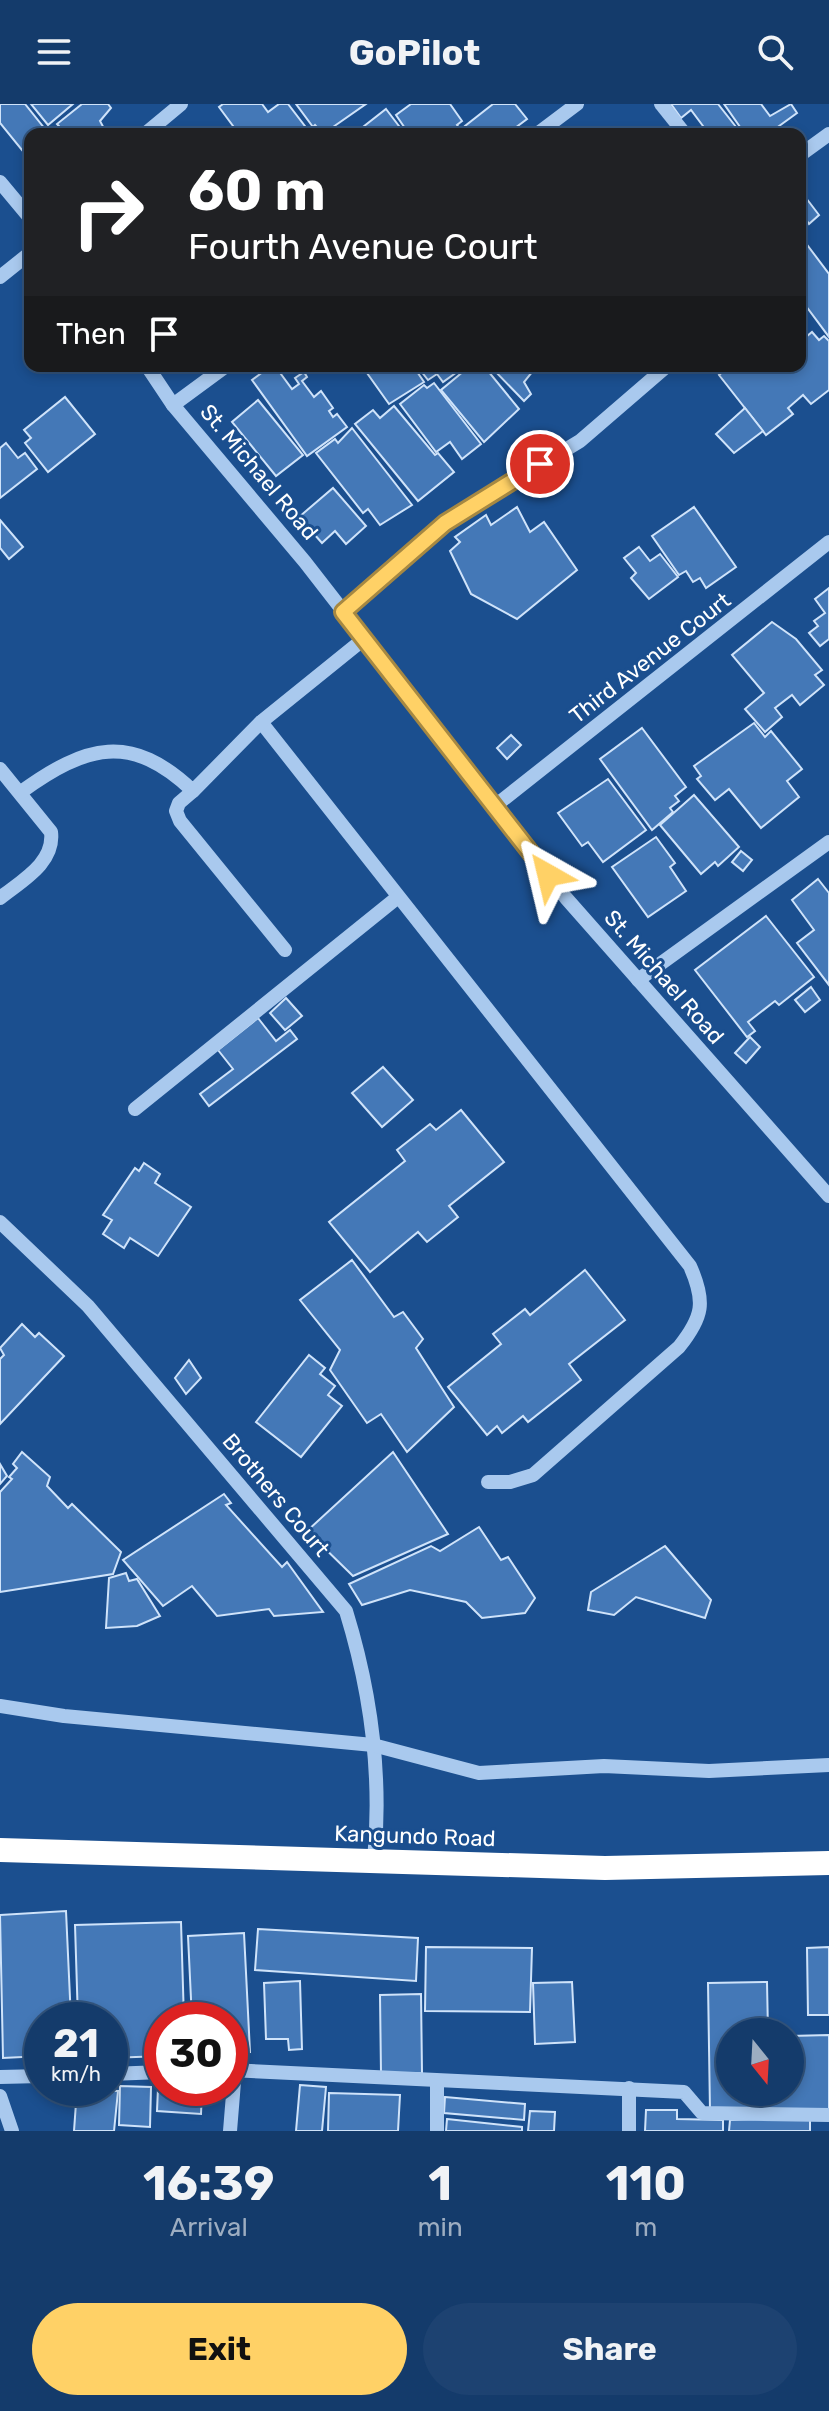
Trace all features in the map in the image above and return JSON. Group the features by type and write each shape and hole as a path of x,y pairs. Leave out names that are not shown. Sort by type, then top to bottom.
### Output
{"highway":[{"name":"Kangundo Road","path":"0,1850 605,1868 829,1863"}],"street":[{"path":"152,128 181,104"},
{"path":"545,128 577,104"},
{"path":"661,104 680,128"},
{"path":"806,151 829,134"},
{"path":"0,182 24,211"},
{"path":"0,277 24,258"},
{"name":"St. Michael Road","path":"151,372 173,405 365,638 566,898 826,1186"},
{"path":"173,405 218,372"},
{"path":"343,612 445,523 580,441 660,372"},
{"name":"Third Avenue Court","path":"495,806 829,542"},
{"path":"285,950 180,821 176,811 179,803 261,722 365,638"},
{"path":"261,722 690,1266 699,1287 698,1323 679,1347 533,1475 510,1482 488,1482"},
{"path":"21,792 54,768 85,756 120,751 146,755 170,769 193,791"},
{"path":"0,769 51,832 52,842 40,866 0,898"},
{"path":"638,980 829,842"},
{"path":"135,1109 398,897"},
{"name":"Brothers Court","path":"0,1222 88,1306 346,1611 356,1643 373,1745 378,1806 374,1861"},
{"path":"0,1706 64,1716 373,1745 479,1773 604,1766 709,1771 829,1765"},
{"path":"248,2071 684,2092 702,2113 823,2115 820,2131"},
{"path":"0,2077 24,2076"},
{"path":"437,2081 437,2131"},
{"path":"629,2088 629,2131"},
{"path":"0,2096 12,2131"},
{"path":"230,2131 231,2106"}],"building":[{"path":"0,104 25,104 44,128 24,128 24,153 0,123"},
{"path":"31,104 73,104 48,125"},
{"path":"82,104 108,104 111,108 100,121 104,128 61,128 57,124"},
{"path":"223,104 262,104 268,112 279,104 288,104 306,128 235,128 219,107"},
{"path":"296,104 366,104 332,128 313,127"},
{"path":"411,104 450,104 462,121 457,125 459,128 405,128 396,115"},
{"path":"493,104 515,104 527,119 515,128 465,126"},
{"path":"671,104 718,104 737,128 704,128 691,110 681,118"},
{"path":"724,104 761,104 770,116 791,104 797,113 776,128 741,128"},
{"path":"386,109 400,128 362,128"},
{"path":"806,198 819,215 809,224"},
{"path":"806,243 829,274 829,337 806,306"},
{"path":"812,332 819,340 824,336 829,341 829,390 811,404 803,395 788,408 793,414 766,435 719,375 723,372 806,372 806,337"},
{"path":"263,372 279,372 292,389 299,384 295,378 304,372 307,377 302,381 314,397 321,391 333,408 329,411 333,417 337,414 347,427 307,456 252,380"},
{"path":"366,372 417,372 424,382 389,404"},
{"path":"422,372 457,372 443,382 437,374 428,380"},
{"path":"463,372 489,372 519,409 484,442 441,390"},
{"path":"496,372 532,372 524,382 531,394 524,401"},
{"path":"434,383 481,444 462,459 450,442 436,452 400,404 424,385 427,388"},
{"path":"65,397 95,434 48,472 25,443 31,438 24,430"},
{"path":"258,400 303,455 276,476 232,422"},
{"path":"394,406 435,455 438,453 454,472 418,501 355,424 373,410 380,418"},
{"path":"745,408 763,431 734,453 716,434"},
{"path":"352,428 412,505 380,525 368,509 363,513 316,453 335,439 338,443"},
{"path":"6,443 18,458 25,453 37,469 0,498 0,448"},
{"path":"333,488 366,526 346,544 335,531 322,543 299,517"},
{"path":"517,507 530,532 544,522 577,570 517,619 471,594 450,551 460,542 455,537 486,515 491,525"},
{"path":"694,507 736,567 706,588 700,578 693,582 686,571 679,575 652,536"},
{"path":"0,520 23,547 9,559 0,548"},
{"path":"639,547 650,561 660,554 678,577 649,599 631,578 636,573 624,558"},
{"path":"829,588 829,639 820,646 809,633 818,626 814,621 825,613 815,599"},
{"path":"772,622 796,639 822,670 815,675 824,685 800,705 792,695 775,708 782,717 765,732 745,709 764,693 732,655"},
{"path":"754,723 765,737 771,731 802,769 787,781 799,797 761,828 729,789 715,800 697,779 701,776 694,766"},
{"path":"642,728 686,787 675,796 679,801 670,808 673,812 652,830 600,759"},
{"path":"511,735 521,745 507,759 497,748"},
{"path":"608,779 646,830 603,862 588,842 582,846 558,813"},
{"path":"694,795 739,847 718,866 715,862 701,874 660,825"},
{"path":"656,837 675,863 670,867 686,891 648,917 612,867"},
{"path":"741,851 752,860 743,871 732,862"},
{"path":"818,879 829,893 829,985 797,943 814,930 792,900"},
{"path":"766,916 814,977 779,1005 775,1001 748,1022 755,1031 747,1037 695,970"},
{"path":"811,987 820,1000 805,1012 795,1000"},
{"path":"286,998 302,1016 285,1030 270,1013"},
{"path":"258,1018 276,1041 290,1030 297,1039 209,1106 200,1094 233,1069 218,1050"},
{"path":"750,1037 760,1047 746,1063 735,1053"},
{"path":"383,1067 413,1100 382,1127 352,1093"},
{"path":"461,1110 504,1162 449,1206 458,1217 427,1242 418,1232 370,1272 329,1222 405,1161 397,1150 430,1124 436,1130"},
{"path":"144,1163 160,1174 155,1183 191,1207 158,1256 130,1238 124,1248 103,1234 112,1220 103,1215 135,1168 139,1171"},
{"path":"352,1260 394,1317 403,1312 423,1339 416,1348 454,1407 407,1452 381,1414 367,1423 330,1370 340,1350 300,1300"},
{"path":"585,1270 625,1320 569,1364 581,1380 528,1422 523,1416 502,1433 497,1426 487,1435 448,1387 501,1344 493,1334 525,1309 530,1315"},
{"path":"22,1324 35,1337 39,1333 64,1356 0,1424 0,1359 4,1355 0,1348"},
{"path":"309,1355 325,1368 320,1374 335,1386 328,1395 342,1406 301,1457 256,1422"},
{"path":"189,1360 201,1378 186,1394 175,1378"},
{"path":"22,1452 50,1477 47,1486 68,1508 72,1504 121,1552 113,1574 0,1592 0,1492 12,1479 9,1477 17,1468 13,1464"},
{"path":"393,1452 448,1534 353,1576 307,1531"},
{"path":"0,1464 7,1476 0,1484"},
{"path":"224,1494 231,1503 226,1505 282,1567 287,1562 323,1612 274,1616 269,1609 217,1616 192,1586 163,1606 123,1560"},
{"path":"479,1527 501,1560 508,1557 535,1598 525,1613 482,1618 466,1602 410,1590 362,1605 349,1584 431,1546 440,1551"},
{"path":"665,1546 711,1600 705,1618 636,1597 614,1615 588,1610 591,1592"},
{"path":"126,1573 129,1581 137,1579 160,1616 137,1626 106,1628 109,1578"},
{"path":"66,1911 70,2002 24,2002 24,2057 3,2058 0,1915"},
{"path":"181,1922 183,2002 144,2002 144,2057 128,2057 128,2002 77,2002 75,1925"},
{"path":"258,1929 418,1938 416,1981 255,1970"},
{"path":"244,1933 247,2002 191,2002 188,1936"},
{"path":"426,1947 532,1948 530,2012 425,2011"},
{"path":"829,1947 829,2015 808,2015 807,1948"},
{"path":"300,1981 302,2049 289,2050 288,2039 266,2039 264,1983"},
{"path":"572,1982 575,2042 535,2044 533,1983"},
{"path":"767,1982 768,2018 716,2018 716,2106 804,2106 804,2036 829,2035 829,2109 710,2111 708,1983"},
{"path":"421,1994 422,2073 381,2074 380,1995"},
{"path":"300,2085 326,2087 322,2131 296,2131"},
{"path":"128,2086 144,2087 144,2106 151,2106 150,2127 119,2125 119,2106 128,2106"},
{"path":"329,2093 400,2095 398,2131 328,2131"},
{"path":"445,2097 525,2104 524,2120 444,2113"},
{"path":"76,2106 116,2106 114,2131 74,2131"},
{"path":"157,2106 201,2106 201,2114 157,2111"},
{"path":"646,2110 677,2110 677,2119 723,2120 723,2131 645,2131"},
{"path":"530,2111 555,2112 554,2131 528,2131"},
{"path":"810,2117 810,2131 729,2131 730,2120"},
{"path":"447,2119 522,2127 522,2131 446,2131"}],"route":[{"path":"540,464 445,523 343,612 548,875"}]}
